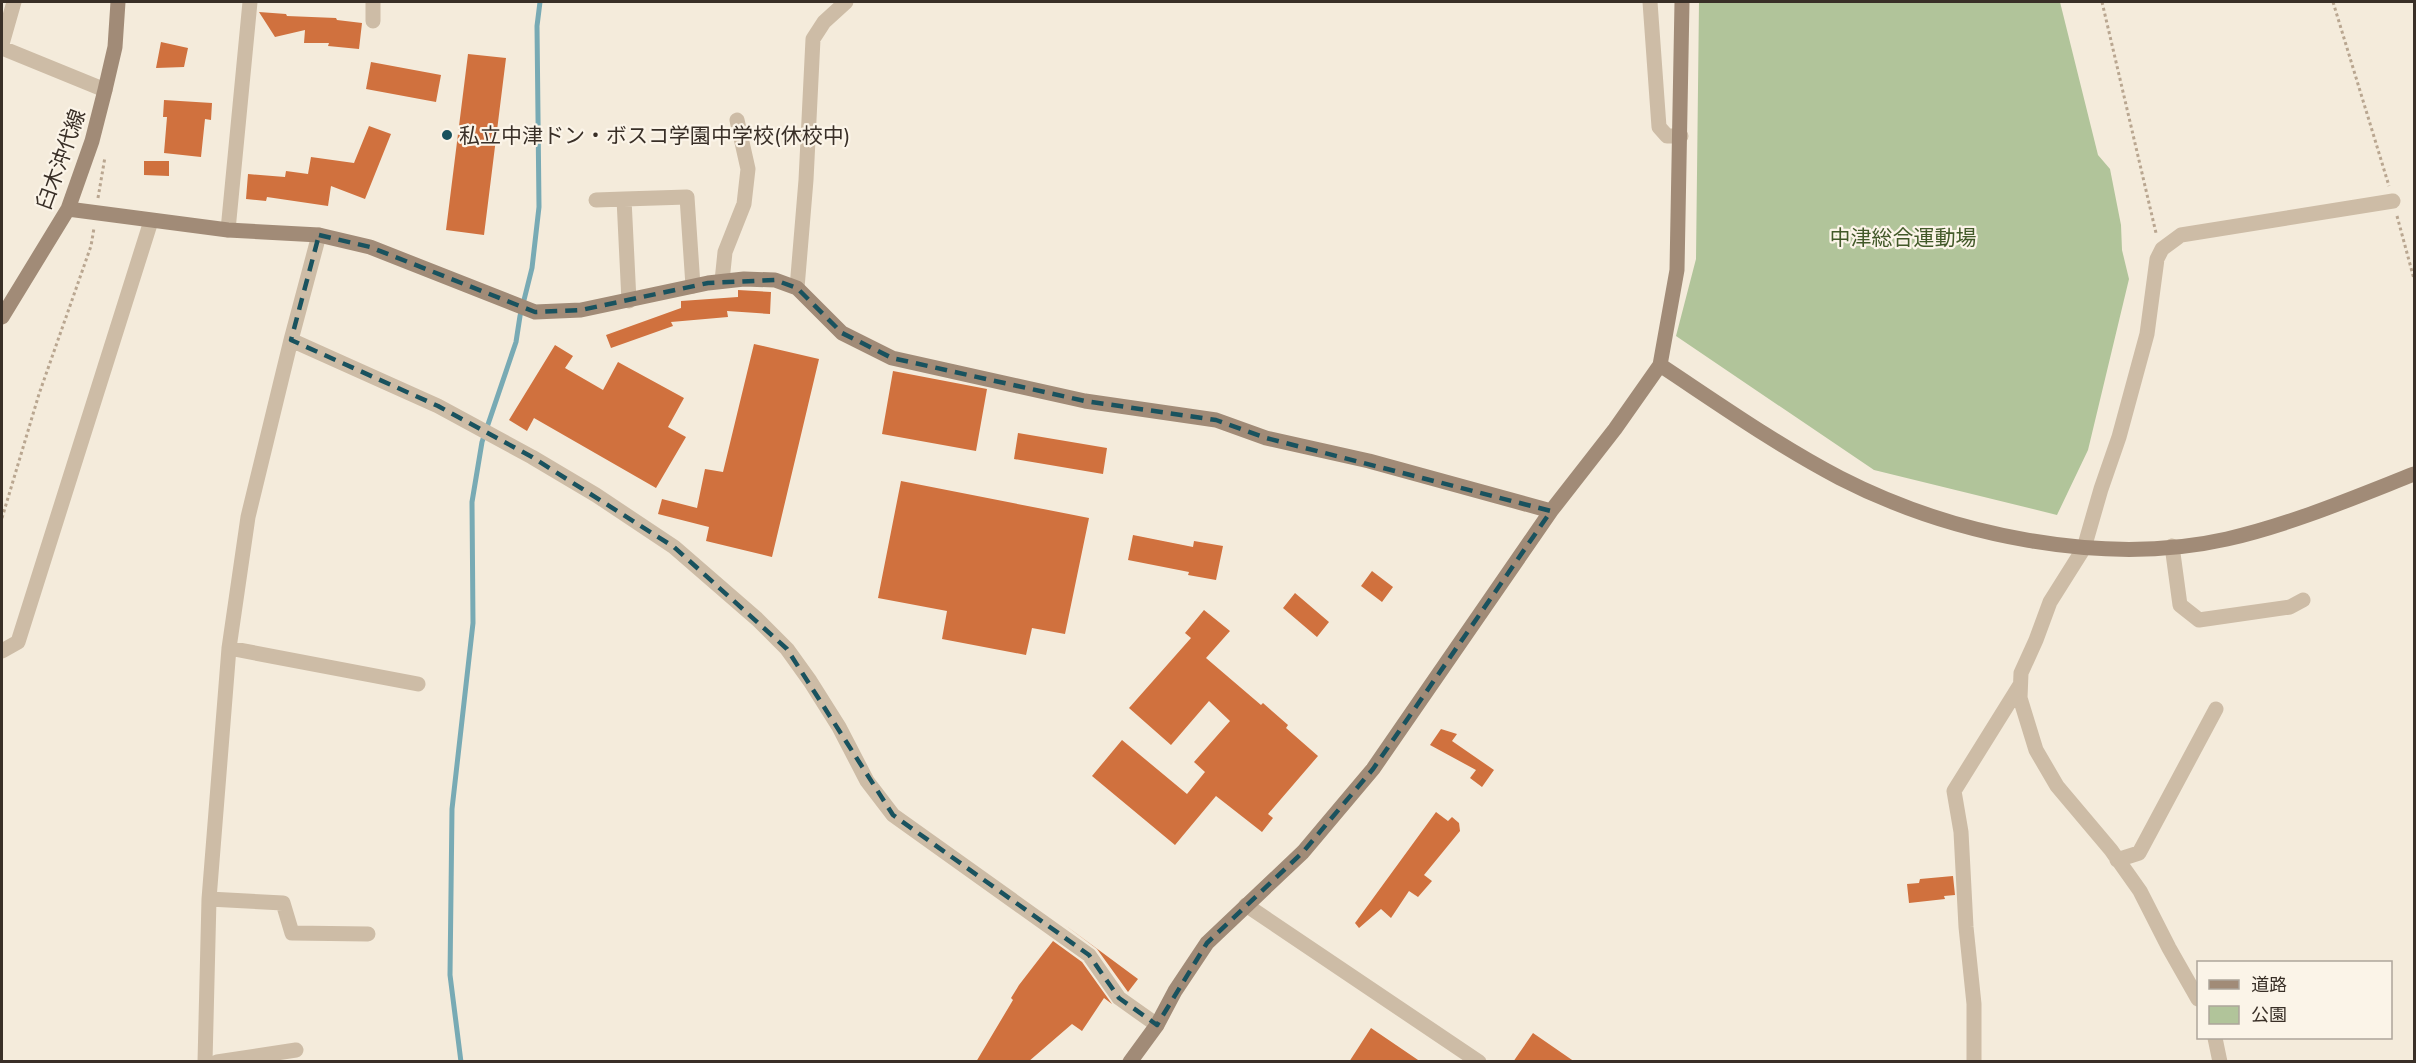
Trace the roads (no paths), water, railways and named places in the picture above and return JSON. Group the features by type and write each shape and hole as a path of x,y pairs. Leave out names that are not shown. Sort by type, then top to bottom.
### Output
{"street":[{"path":"14,2 2,46 105,90"},
{"name":"臼木沖代線","path":"2,317 68,209 92,141 105,90 115,47 118,2"},
{"path":"228,230 250,2"},
{"path":"373,2 373,21"},
{"path":"797,288 806,180 813,39 824,22 846,2"},
{"path":"1650,2 1659,127 1667,136 1681,136"},
{"path":"1130,1062 1157,1025 1175,991 1207,943 1303,852 1373,769 1551,511 1615,429 1659,365 1677,270 1682,2"},
{"path":"722,281 725,252 744,204 747,180 748,169 737,120"},
{"path":"596,200 687,196 693,286"},
{"path":"624,199 629,301"},
{"path":"2197,996 2169,948 2140,891 2118,860 2057,786 2036,750 2020,698 2021,674 2050,602 2084,548 2137,376 2147,334 2157,259 2162,249 2181,235 2393,201"},
{"path":"68,209 152,222 228,230 319,235 370,247 535,312 581,310 722,281 775,280 797,288 842,333 892,358 1085,401 1216,420 1266,438 1369,461 1551,511"},
{"path":"2,651 18,642 152,222"},
{"path":"205,1062 209,898 229,648 248,517 319,235"},
{"path":"291,340 438,406 596,495 674,547 788,649 839,727 867,781 893,815 1089,955 1119,999 1157,1025"},
{"path":"1659,365 1798,454 1842,478 1923,515 2003,536 2084,548 2151,549 2225,539 2314,514 2415,474"},
{"path":"2172,546 2180,605 2199,620 2290,607 2303,600"},
{"path":"229,648 418,684"},
{"path":"1974,1062 1974,1004 1966,927 1961,832 1954,791 2021,684"},
{"path":"2118,860 2139,853 2216,710"},
{"path":"209,898 283,903 292,933 368,934"},
{"path":"1246,905 1479,1062"},
{"path":"2215,1039 2220,1062"},
{"path":"217,1062 296,1050"}],"waterway":[{"path":"461,1062 450,975 452,809 473,623 472,502 482,442 516,342 532,268 539,207 537,26 540,2"}],"place":[{"name":"私立中津ドン・ボスコ学園中学校(休校中)","path":"447,135"}],"park label":[{"name":"中津総合運動場","path":"1903,237"}]}
